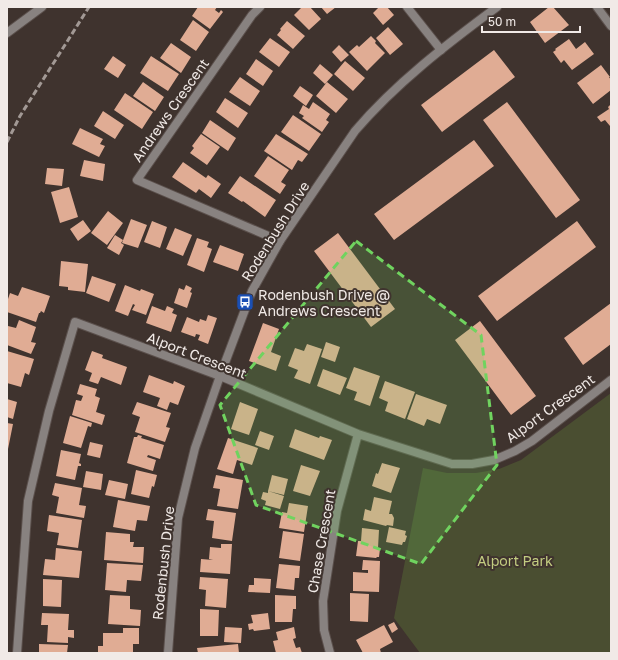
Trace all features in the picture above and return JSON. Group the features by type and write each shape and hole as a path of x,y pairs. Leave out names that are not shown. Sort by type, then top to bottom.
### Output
{"street":[{"path":"7,33 42,7"},
{"name":"Andrews Crescent","path":"260,7 252,16 137,180 280,241"},
{"path":"407,7 441,50"},
{"name":"Rodenbush Drive","path":"168,653 178,518 195,448 252,290 280,241 355,131 393,91 441,50 497,7"},
{"path":"597,7 611,26"},
{"name":"Alport Crescent","path":"18,653 28,500 49,411 75,322 220,376 358,434 452,464 472,464 494,460 515,451 532,441 611,380"},
{"name":"Chase Crescent","path":"330,653 324,630 323,601 337,511 358,434"}],"highlighted area":[{"path":"356,241 481,335 497,465 421,564 256,505 220,405"}],"green space":[{"name":"Alport Park","path":"611,393 611,653 420,653 394,618 423,468 447,473 476,473 499,469 521,460"}],"building":[{"path":"198,7 217,7 215,10 219,13 221,10 223,12 210,29 192,16"},
{"path":"302,7 310,7 321,19 309,30 294,15"},
{"path":"321,7 336,7 327,14"},
{"path":"379,7 387,7 394,15 383,25 373,13"},
{"path":"549,7 553,7 569,25 545,43 530,22"},
{"path":"193,20 209,32 196,51 180,40"},
{"path":"287,21 305,36 293,49 277,35"},
{"path":"388,27 403,44 390,55 376,38"},
{"path":"371,36 376,41 375,43 385,53 367,71 349,52 357,45 359,47"},
{"path":"270,38 290,52 279,67 259,52"},
{"path":"569,39 576,49 585,42 594,54 572,70 564,60 561,63 553,52"},
{"path":"171,43 191,57 181,73 160,58"},
{"path":"339,45 349,55 341,62 332,52"},
{"path":"494,50 515,77 442,132 421,105"},
{"path":"113,56 126,65 118,78 104,69"},
{"path":"151,56 179,74 168,91 140,73"},
{"path":"256,59 273,71 263,86 246,74"},
{"path":"345,61 365,78 353,91 334,74"},
{"path":"320,64 333,75 325,84 313,73"},
{"path":"601,65 610,77 611,90 593,104 577,83"},
{"path":"240,77 260,91 250,106 229,92"},
{"path":"143,82 164,97 155,111 133,96"},
{"path":"327,82 348,99 336,113 316,96"},
{"path":"300,86 313,95 306,106 293,96"},
{"path":"125,93 153,112 142,129 114,110"},
{"path":"225,98 248,113 238,128 216,112"},
{"path":"313,102 330,114 326,120 329,122 322,132 302,118 304,116 299,113 303,105 309,109"},
{"path":"507,102 580,200 556,218 483,120"},
{"path":"611,104 610,126 605,120 601,122 597,117 609,109 608,107"},
{"path":"103,111 124,125 115,139 94,126"},
{"path":"293,115 321,134 309,151 281,132"},
{"path":"210,120 236,138 228,151 202,133"},
{"path":"80,128 103,139 100,144 105,146 99,157 72,144"},
{"path":"201,134 220,147 207,165 190,153 194,148 192,146"},
{"path":"276,134 308,154 302,162 298,160 292,170 264,151"},
{"path":"474,140 494,166 394,240 374,214"},
{"path":"268,156 289,170 281,182 286,185 280,194 254,176"},
{"path":"84,160 105,164 103,181 80,176"},
{"path":"183,162 206,178 208,175 221,184 211,198 199,189 196,193 172,177"},
{"path":"47,168 64,169 62,186 45,184"},
{"path":"240,176 276,200 265,217 243,201 242,202 228,193"},
{"path":"69,187 78,217 60,223 51,192"},
{"path":"108,211 123,223 107,245 91,233"},
{"path":"131,219 147,225 138,248 122,243"},
{"path":"83,220 91,231 78,241 70,229"},
{"path":"152,221 167,227 160,248 144,242"},
{"path":"577,221 596,247 497,321 478,296"},
{"path":"175,228 192,235 183,256 166,249"},
{"path":"338,233 395,309 371,327 314,251"},
{"path":"115,235 123,240 121,243 124,245 119,255 107,248"},
{"path":"197,238 209,242 207,247 212,249 204,272 187,265"},
{"path":"220,245 244,254 238,271 213,262"},
{"path":"61,261 88,264 85,292 68,290 68,287 59,286"},
{"path":"92,276 116,284 109,302 86,293"},
{"path":"125,285 140,291 141,289 154,294 146,315 132,310 135,305 133,304 128,316 115,311"},
{"path":"186,285 192,288 190,292 192,293 187,308 174,303 179,288 184,290"},
{"path":"22,287 50,296 44,313 41,311 39,313 36,322 7,312 7,302 10,293 18,296"},
{"path":"611,303 611,344 583,365 564,338"},
{"path":"152,306 165,311 167,306 174,309 172,313 177,315 171,332 146,323"},
{"path":"208,315 217,318 208,344 198,340 200,335 196,334 195,337 181,332 187,317 199,322 200,319 206,321"},
{"path":"19,320 36,327 31,342 36,343 31,354 7,345 8,326 16,328"},
{"path":"480,321 536,396 511,415 455,340"},
{"path":"263,323 279,329 271,352 281,356 276,371 249,361"},
{"path":"326,342 340,347 335,362 321,357"},
{"path":"307,344 322,349 310,384 294,378 298,370 288,366 295,348 304,351"},
{"path":"7,351 34,359 29,375 25,373 21,387 7,383"},
{"path":"92,351 103,355 102,358 127,367 121,385 101,377 98,384 89,381 92,373 85,370"},
{"path":"354,367 380,376 370,406 354,400 357,392 346,388"},
{"path":"323,369 347,378 340,395 317,386"},
{"path":"149,375 173,384 174,381 185,386 178,405 170,402 167,410 157,406 160,398 143,392"},
{"path":"385,381 415,392 405,419 385,411 388,402 379,398"},
{"path":"80,384 97,389 95,396 100,398 96,412 105,415 102,425 72,415 76,400 81,401 83,396 77,394"},
{"path":"416,394 447,405 440,424 427,419 424,426 407,419"},
{"path":"7,399 17,402 13,419 7,417"},
{"path":"137,402 171,413 166,427 170,428 165,442 135,432 140,417 132,414"},
{"path":"240,402 258,409 249,435 231,429"},
{"path":"70,416 92,423 91,427 88,426 81,448 63,443"},
{"path":"7,423 13,424 8,449 7,449"},
{"path":"295,429 319,438 320,436 332,440 324,460 289,447"},
{"path":"260,431 274,436 269,450 255,445"},
{"path":"138,435 142,436 141,438 164,445 160,459 148,455 147,457 156,460 153,471 127,463 134,437 137,437"},
{"path":"228,438 258,448 252,465 237,460 233,474 217,469"},
{"path":"90,442 103,445 100,458 87,455"},
{"path":"61,450 81,454 79,463 81,466 78,466 75,480 56,476"},
{"path":"382,463 400,468 391,493 372,486 376,473 378,474"},
{"path":"301,465 320,471 310,496 293,491"},
{"path":"136,470 157,475 149,498 131,494"},
{"path":"86,471 103,474 101,490 83,487"},
{"path":"216,475 243,480 238,509 217,506 220,489 213,488"},
{"path":"272,475 288,479 284,495 268,491"},
{"path":"109,480 128,484 125,499 105,495"},
{"path":"55,483 82,488 79,505 86,506 84,518 56,513 59,497 52,495"},
{"path":"268,491 284,496 280,509 265,505 266,501 261,499 263,492 268,493"},
{"path":"374,497 392,501 389,514 392,514 394,518 393,526 386,526 363,520 365,509 371,511"},
{"path":"118,500 150,506 147,521 137,520 135,531 113,527"},
{"path":"289,503 308,506 304,532 279,528 282,512 287,513"},
{"path":"208,509 236,513 232,541 212,538 214,521 206,520"},
{"path":"49,515 82,520 78,548 57,545 59,533 47,531"},
{"path":"389,527 406,531 405,535 407,536 402,545 386,542"},
{"path":"362,528 379,530 379,557 356,556 358,541 361,541"},
{"path":"283,531 304,534 300,561 279,558"},
{"path":"106,532 130,534 130,542 134,542 133,547 144,547 143,563 104,560"},
{"path":"221,544 232,544 230,574 200,572 201,559 213,560 209,559 210,547 221,548"},
{"path":"56,548 82,551 79,578 43,575 45,559 55,560"},
{"path":"363,560 380,561 379,592 353,591 353,572 368,573 368,570 362,570"},
{"path":"107,563 143,565 141,581 127,580 126,592 105,590"},
{"path":"279,564 300,566 299,578 295,578 294,590 276,588"},
{"path":"200,577 228,579 226,608 205,606 206,590 199,589"},
{"path":"254,578 271,579 270,593 248,592 249,585 254,585"},
{"path":"43,579 62,580 61,607 43,606"},
{"path":"350,593 369,594 368,622 350,621"},
{"path":"110,595 130,596 130,609 141,610 140,626 108,624"},
{"path":"275,595 296,596 296,609 293,609 292,622 275,622"},
{"path":"200,609 219,610 218,636 200,636"},
{"path":"42,613 69,614 68,630 74,630 74,638 68,637 68,643 47,642 48,625 41,625"},
{"path":"268,613 270,629 254,631 253,629 249,630 248,624 253,623 251,615"},
{"path":"394,622 398,629 392,633 388,625"},
{"path":"384,625 393,642 380,649 381,653 363,653 356,640"},
{"path":"225,627 242,628 241,643 224,642"},
{"path":"294,627 296,638 293,639 296,648 300,647 302,653 276,653 273,641 278,640 276,632"},
{"path":"123,628 139,628 139,644 133,644 133,653 98,653 98,646 103,646 103,633 123,633"},
{"path":"39,644 68,645 67,653 39,653"},
{"path":"238,644 239,653 198,653 197,648"}],"railway":[{"path":"7,142 20,116 89,7"}],"place":[{"name":"Rodenbush Drive @ Andrews Crescent","path":"245,302"}]}
